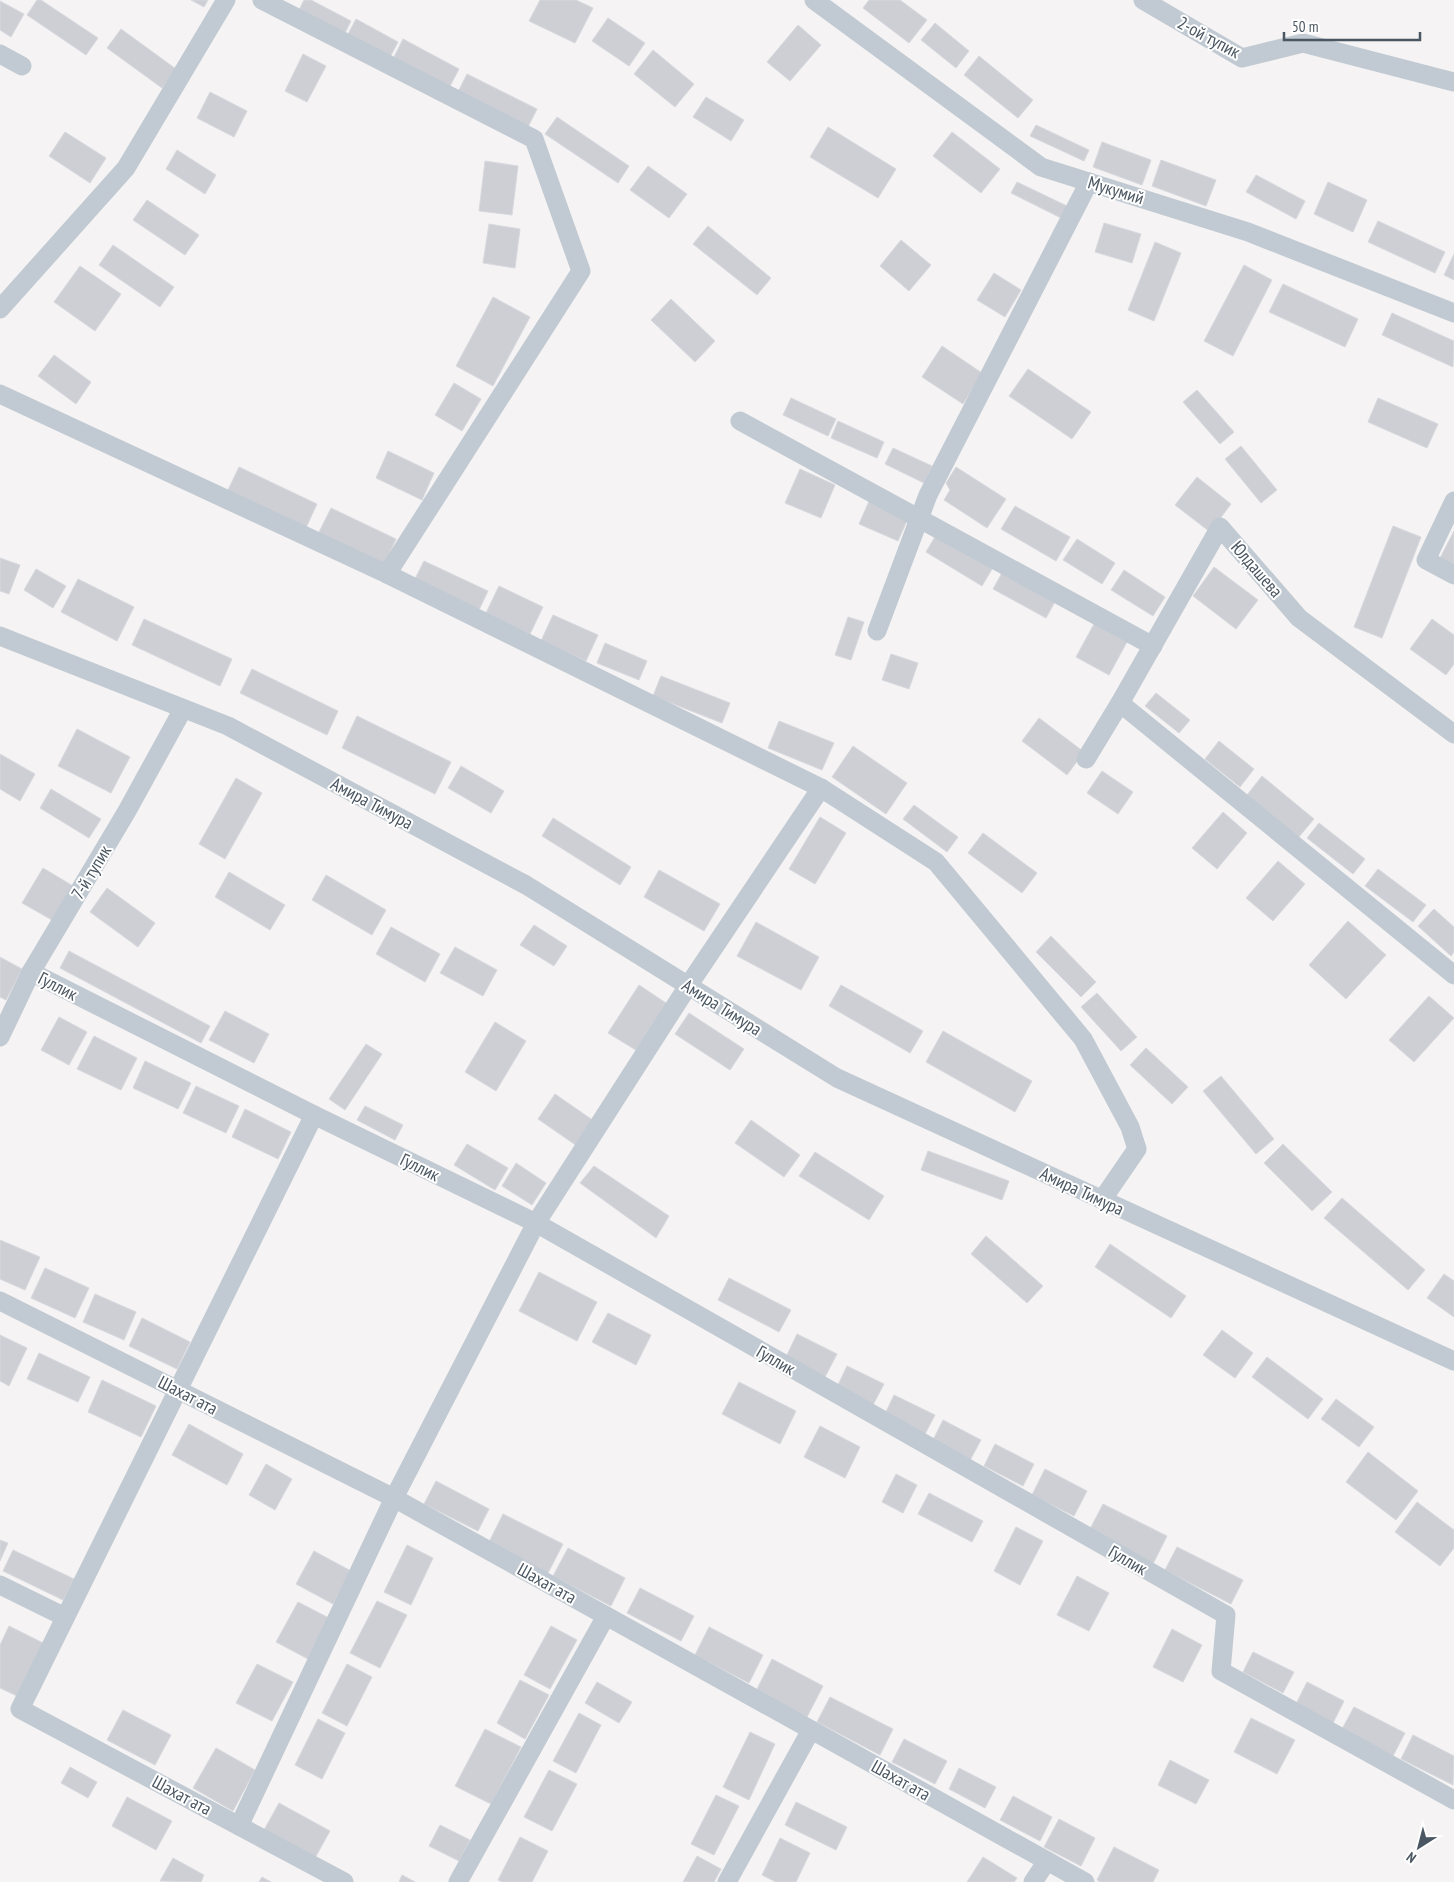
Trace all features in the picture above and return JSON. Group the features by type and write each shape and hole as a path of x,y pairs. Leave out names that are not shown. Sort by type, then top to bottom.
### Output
{"street":[{"path":"0,309 126,168 226,0"},
{"path":"262,0 534,139 581,272 387,574"},
{"name":"Мукумий","path":"814,0 1041,167 1248,232 1454,313"},
{"name":"2-ой тупик","path":"1143,0 1242,58 1303,43 1454,82"},
{"path":"0,54 22,66"},
{"path":"877,631 928,495 1089,182"},
{"path":"0,394 387,574 821,788 936,862 1083,1039 1130,1127 1136,1149 1102,1200"},
{"path":"740,421 1153,646"},
{"path":"1454,502 1426,560 1454,575"},
{"name":"Юлдашева","path":"1086,759 1153,646 1220,527 1299,618 1454,734"},
{"name":"Амира Тимура","path":"0,636 228,726 526,885 837,1078 1454,1361"},
{"path":"1120,703 1454,975"},
{"name":"7-й тупик","path":"0,1037 5,1014 127,811 184,709"},
{"path":"239,1826 394,1498 536,1223 688,986 821,788"},
{"name":"Гуллик","path":"31,972 314,1115 536,1223 1226,1615 1221,1671 1454,1800"},
{"path":"0,1585 65,1617 314,1115"},
{"name":"Шахат ата","path":"0,1301 394,1498 1085,1882"},
{"path":"458,1882 606,1616"},
{"name":"Шахат ата","path":"65,1617 20,1709 344,1882"},
{"path":"727,1882 811,1730"},
{"path":"1033,1882 1047,1861"}],"building":[{"path":"37,0 41,0 98,38 86,55 27,15"},
{"path":"191,0 208,0 204,7"},
{"path":"304,0 311,0 351,21 344,35 298,12"},
{"path":"540,0 576,0 593,8 575,43 529,21"},
{"path":"869,0 900,0 927,20 909,43 863,8"},
{"path":"0,1 24,14 11,37 0,30"},
{"path":"608,18 645,43 629,66 592,41"},
{"path":"356,19 398,42 389,59 347,36"},
{"path":"935,23 969,51 956,68 921,40"},
{"path":"798,25 821,45 790,81 767,62"},
{"path":"121,29 176,69 162,88 107,48"},
{"path":"403,39 459,69 449,88 393,59"},
{"path":"653,50 694,84 675,107 634,74"},
{"path":"303,54 326,66 307,102 285,91"},
{"path":"979,56 1033,100 1018,118 964,75"},
{"path":"467,74 537,109 528,127 458,92"},
{"path":"210,92 247,111 234,137 197,118"},
{"path":"706,97 744,120 731,141 693,117"},
{"path":"557,117 629,166 618,183 545,134"},
{"path":"1036,125 1089,150 1084,161 1030,136"},
{"path":"828,127 896,169 878,198 810,157"},
{"path":"65,132 106,158 90,183 49,156"},
{"path":"952,132 1000,169 981,193 933,156"},
{"path":"1102,142 1151,160 1142,185 1093,167"},
{"path":"177,150 216,175 205,194 166,169"},
{"path":"1161,160 1216,180 1206,206 1152,186"},
{"path":"485,161 518,166 512,215 479,211"},
{"path":"648,166 687,194 669,218 630,190"},
{"path":"1256,175 1305,201 1296,219 1246,192"},
{"path":"1017,182 1067,206 1061,218 1011,193"},
{"path":"1328,182 1367,200 1353,232 1314,214"},
{"path":"147,200 199,235 185,255 133,220"},
{"path":"1378,221 1445,252 1435,273 1368,242"},
{"path":"1104,223 1141,234 1132,263 1095,252"},
{"path":"489,224 520,229 515,268 483,263"},
{"path":"708,226 771,278 757,295 693,244"},
{"path":"901,240 931,265 909,291 880,266"},
{"path":"1155,242 1181,253 1154,321 1128,310"},
{"path":"113,245 174,287 160,307 99,265"},
{"path":"1454,254 1454,280 1444,275"},
{"path":"1244,265 1272,280 1233,356 1204,341"},
{"path":"80,266 121,294 95,331 54,302"},
{"path":"994,273 1021,290 1005,317 977,300"},
{"path":"1283,284 1358,319 1345,347 1269,312"},
{"path":"493,297 530,317 493,386 456,366"},
{"path":"671,299 715,341 695,362 651,320"},
{"path":"1392,313 1454,341 1453,367 1382,335"},
{"path":"942,346 982,373 963,404 922,377"},
{"path":"54,355 91,382 76,404 38,376"},
{"path":"1028,369 1091,412 1072,439 1009,396"},
{"path":"454,383 481,399 462,431 435,415"},
{"path":"1197,390 1234,432 1220,444 1183,402"},
{"path":"791,398 836,419 828,436 783,415"},
{"path":"1378,398 1438,424 1427,448 1368,422"},
{"path":"838,421 884,442 877,458 831,438"},
{"path":"1241,446 1277,490 1261,503 1225,459"},
{"path":"893,448 932,466 924,483 885,464"},
{"path":"388,451 434,473 422,500 376,478"},
{"path":"239,467 317,504 305,530 227,492"},
{"path":"956,467 1006,499 987,528 944,500 950,490 946,483"},
{"path":"800,469 835,485 821,518 785,503"},
{"path":"1197,477 1231,504 1210,532 1175,505"},
{"path":"870,499 909,516 898,541 859,524"},
{"path":"1015,506 1070,537 1056,561 1001,529"},
{"path":"331,508 396,539 383,567 317,536"},
{"path":"1393,526 1421,537 1382,638 1354,627"},
{"path":"939,530 995,564 982,586 926,552"},
{"path":"1454,531 1454,568 1439,560"},
{"path":"1077,539 1115,563 1102,584 1063,560"},
{"path":"0,558 20,565 9,594 0,591"},
{"path":"424,561 488,591 478,612 414,581"},
{"path":"1214,567 1258,600 1236,629 1193,596"},
{"path":"36,569 66,586 53,608 24,590"},
{"path":"1124,570 1165,597 1153,616 1111,590"},
{"path":"1003,571 1056,600 1046,618 993,589"},
{"path":"78,579 134,607 117,641 61,612"},
{"path":"499,586 543,607 530,634 486,613"},
{"path":"553,615 598,635 586,661 541,641"},
{"path":"848,617 864,622 851,660 835,655"},
{"path":"144,619 232,659 220,686 132,645"},
{"path":"1432,619 1454,635 1454,664 1446,675 1410,649"},
{"path":"1094,624 1127,642 1109,675 1076,657"},
{"path":"605,643 647,661 639,680 597,663"},
{"path":"891,654 918,663 909,689 882,680"},
{"path":"252,669 338,711 327,735 240,693"},
{"path":"661,676 730,703 722,723 653,696"},
{"path":"1156,693 1190,720 1179,733 1145,706"},
{"path":"357,716 451,762 435,794 342,748"},
{"path":"1039,718 1084,752 1067,775 1022,741"},
{"path":"779,721 834,743 822,770 768,748"},
{"path":"77,729 130,757 111,793 58,766"},
{"path":"1219,741 1254,769 1240,787 1205,759"},
{"path":"853,746 907,783 886,814 832,777"},
{"path":"0,754 35,774 20,801 0,789"},
{"path":"461,766 504,791 491,813 448,788"},
{"path":"1102,771 1133,792 1118,814 1087,793"},
{"path":"1262,776 1314,819 1298,838 1247,795"},
{"path":"236,778 262,793 225,859 199,844"},
{"path":"51,789 101,819 89,838 40,808"},
{"path":"914,805 958,837 947,852 903,819"},
{"path":"1223,812 1247,833 1217,869 1192,848"},
{"path":"820,817 846,833 815,884 789,869"},
{"path":"553,818 631,867 620,885 542,836"},
{"path":"1319,823 1365,859 1353,874 1307,838"},
{"path":"983,833 1037,873 1022,893 968,853"},
{"path":"1278,861 1305,884 1273,921 1246,898"},
{"path":"43,868 73,886 52,920 22,903"},
{"path":"1378,869 1426,905 1413,922 1365,886"},
{"path":"659,870 720,904 704,931 644,897"},
{"path":"229,872 285,905 270,930 215,897"},
{"path":"326,875 386,910 372,935 312,900"},
{"path":"107,888 155,923 138,947 90,912"},
{"path":"1434,909 1454,927 1454,952 1451,956 1418,926"},
{"path":"1348,921 1386,955 1346,999 1309,965"},
{"path":"756,922 819,957 801,990 737,956"},
{"path":"534,925 567,946 554,966 520,945"},
{"path":"391,927 440,954 425,982 376,954"},
{"path":"1051,936 1096,982 1081,997 1036,952"},
{"path":"455,947 497,970 483,996 440,973"},
{"path":"69,951 210,1026 201,1043 60,968"},
{"path":"0,957 22,969 6,1000 0,997"},
{"path":"639,985 669,1005 639,1052 608,1033"},
{"path":"841,985 923,1031 910,1053 829,1006"},
{"path":"1097,993 1137,1037 1121,1051 1081,1007"},
{"path":"1429,996 1454,1018 1414,1062 1389,1040"},
{"path":"225,1011 269,1034 254,1063 209,1040"},
{"path":"689,1013 744,1049 730,1070 675,1034"},
{"path":"59,1017 87,1032 69,1065 41,1050"},
{"path":"495,1022 526,1041 496,1091 465,1072"},
{"path":"943,1031 1032,1081 1015,1112 926,1062"},
{"path":"94,1036 137,1058 121,1090 77,1069"},
{"path":"366,1044 382,1054 345,1110 329,1099"},
{"path":"1146,1048 1188,1087 1172,1104 1130,1065"},
{"path":"145,1061 191,1083 178,1109 133,1088"},
{"path":"1221,1076 1274,1139 1256,1154 1203,1091"},
{"path":"196,1086 239,1106 226,1133 183,1113"},
{"path":"555,1094 594,1121 577,1146 538,1119"},
{"path":"365,1106 403,1125 395,1140 357,1120"},
{"path":"245,1109 291,1132 278,1159 232,1137"},
{"path":"751,1120 800,1155 784,1177 735,1143"},
{"path":"467,1144 508,1168 495,1190 454,1165"},
{"path":"1283,1144 1332,1192 1312,1211 1264,1163"},
{"path":"928,1151 1009,1181 1002,1200 921,1170"},
{"path":"815,1152 884,1196 869,1220 799,1176"},
{"path":"516,1163 546,1183 532,1205 502,1186"},
{"path":"594,1166 669,1216 656,1238 580,1183"},
{"path":"1342,1198 1425,1270 1408,1290 1324,1218"},
{"path":"986,1236 1043,1286 1027,1303 971,1254"},
{"path":"0,1240 40,1257 25,1290 0,1279"},
{"path":"1110,1244 1186,1296 1171,1318 1095,1267"},
{"path":"45,1268 89,1288 75,1318 31,1298"},
{"path":"539,1272 597,1302 577,1341 519,1311"},
{"path":"1444,1274 1454,1281 1454,1317 1427,1298"},
{"path":"729,1278 791,1310 779,1332 718,1300"},
{"path":"95,1294 136,1312 124,1340 83,1322"},
{"path":"608,1313 651,1335 636,1365 592,1342"},
{"path":"142,1318 190,1342 177,1369 129,1346"},
{"path":"1222,1330 1253,1353 1235,1378 1203,1355"},
{"path":"797,1334 837,1354 825,1377 786,1357"},
{"path":"0,1335 27,1348 9,1386 0,1381"},
{"path":"39,1353 90,1377 78,1402 27,1379"},
{"path":"1267,1357 1323,1399 1308,1419 1252,1377"},
{"path":"847,1366 884,1384 873,1405 837,1387"},
{"path":"102,1380 156,1406 141,1437 88,1412"},
{"path":"739,1382 796,1411 780,1444 722,1414"},
{"path":"894,1395 935,1415 924,1436 884,1416"},
{"path":"1336,1399 1374,1427 1359,1447 1321,1419"},
{"path":"943,1420 981,1440 968,1464 931,1444"},
{"path":"189,1424 243,1454 227,1485 172,1455"},
{"path":"820,1426 860,1447 845,1478 804,1457"},
{"path":"995,1444 1034,1464 1023,1486 984,1466"},
{"path":"1368,1452 1418,1491 1396,1520 1346,1482"},
{"path":"266,1464 292,1479 275,1510 249,1495"},
{"path":"1045,1469 1087,1491 1074,1516 1032,1495"},
{"path":"896,1474 917,1485 903,1513 882,1502"},
{"path":"436,1481 489,1509 478,1531 424,1504"},
{"path":"929,1493 983,1521 972,1542 918,1514"},
{"path":"1417,1502 1454,1530 1454,1548 1440,1566 1395,1532"},
{"path":"1103,1504 1167,1536 1153,1564 1089,1531"},
{"path":"503,1514 563,1544 547,1575 488,1544"},
{"path":"1016,1527 1043,1541 1020,1585 994,1571"},
{"path":"0,1540 8,1543 0,1561"},
{"path":"407,1545 433,1558 411,1605 384,1592"},
{"path":"1177,1547 1243,1580 1231,1604 1165,1570"},
{"path":"568,1548 625,1578 611,1606 553,1576"},
{"path":"13,1550 74,1579 63,1600 3,1571"},
{"path":"314,1551 351,1571 333,1604 296,1584"},
{"path":"1077,1576 1109,1593 1089,1631 1057,1615"},
{"path":"640,1588 694,1616 681,1641 627,1613"},
{"path":"377,1601 407,1615 380,1668 350,1653"},
{"path":"298,1602 329,1618 308,1659 276,1642"},
{"path":"9,1626 43,1643 17,1696 0,1688 0,1645"},
{"path":"551,1626 577,1640 550,1689 524,1675"},
{"path":"709,1627 763,1655 749,1683 695,1655"},
{"path":"1172,1629 1202,1645 1183,1682 1153,1667"},
{"path":"1253,1652 1294,1672 1283,1693 1243,1672"},
{"path":"772,1659 823,1686 807,1717 756,1691"},
{"path":"257,1664 293,1682 272,1721 236,1703"},
{"path":"347,1664 372,1677 347,1726 322,1713"},
{"path":"520,1680 549,1695 525,1739 497,1723"},
{"path":"597,1682 632,1702 619,1723 585,1703"},
{"path":"1307,1682 1344,1701 1332,1725 1295,1706"},
{"path":"830,1697 893,1729 880,1755 817,1722"},
{"path":"1354,1707 1405,1733 1393,1756 1342,1729"},
{"path":"123,1710 171,1735 155,1765 107,1740"},
{"path":"579,1713 601,1725 576,1773 553,1761"},
{"path":"1251,1718 1295,1740 1277,1774 1234,1752"},
{"path":"318,1719 345,1733 322,1779 295,1765"},
{"path":"485,1729 521,1747 491,1804 455,1786"},
{"path":"750,1732 775,1744 749,1800 723,1787"},
{"path":"1413,1735 1454,1756 1453,1785 1401,1759"},
{"path":"904,1739 947,1761 935,1784 892,1762"},
{"path":"216,1748 255,1770 233,1811 193,1788"},
{"path":"1170,1760 1209,1780 1196,1804 1158,1785"},
{"path":"70,1767 97,1782 88,1798 61,1783"},
{"path":"959,1768 996,1787 985,1808 949,1789"},
{"path":"549,1770 577,1784 552,1831 524,1817"},
{"path":"716,1795 739,1806 714,1855 691,1844"},
{"path":"1013,1796 1052,1817 1040,1841 1000,1820"},
{"path":"127,1797 172,1821 156,1850 112,1826"},
{"path":"796,1802 847,1827 836,1850 785,1825"},
{"path":"279,1803 330,1831 315,1858 264,1830"},
{"path":"1059,1819 1095,1838 1081,1866 1044,1847"},
{"path":"440,1825 470,1840 459,1861 429,1846"},
{"path":"520,1837 548,1851 532,1882 502,1882 498,1880"},
{"path":"780,1838 810,1853 796,1882 776,1882 762,1875"},
{"path":"1114,1847 1159,1870 1153,1882 1100,1882 1097,1880"},
{"path":"697,1856 721,1869 714,1882 683,1882"},
{"path":"983,1857 1017,1878 1014,1882 967,1882"},
{"path":"173,1858 204,1875 201,1882 160,1881"},
{"path":"402,1875 415,1882 399,1882"},
{"path":"262,1877 271,1882 259,1882"}]}
